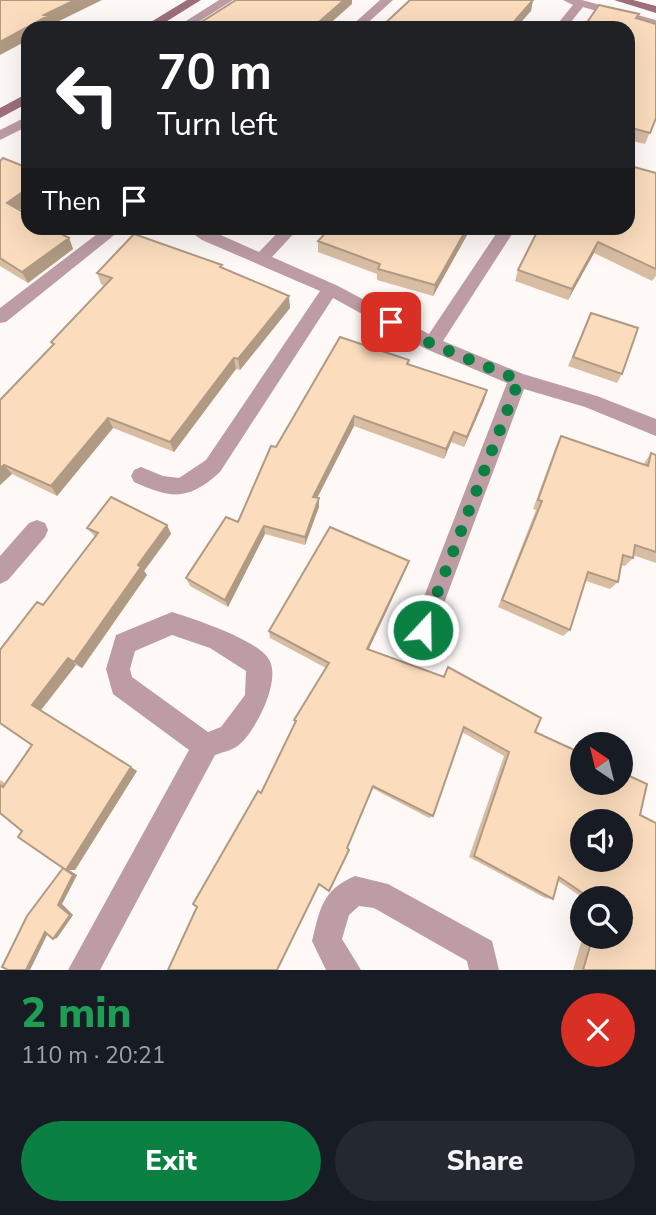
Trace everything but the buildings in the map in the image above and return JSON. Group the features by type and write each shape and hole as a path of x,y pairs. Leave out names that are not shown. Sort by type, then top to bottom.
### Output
{"main road":[{"path":"159,21 195,0"},
{"path":"620,0 656,10"},
{"path":"0,114 21,101"}],"street":[{"path":"192,21 227,0"},
{"path":"363,21 387,0"},
{"path":"564,21 574,1 656,24"},
{"path":"0,317 106,235"},
{"path":"208,235 330,289 432,344 519,380 590,401 656,428"},
{"path":"261,259 284,235"},
{"path":"432,344 503,235"},
{"path":"141,476 173,489 197,481 213,466 330,289"},
{"path":"423,630 519,380"},
{"path":"0,573 37,530"},
{"path":"83,970 206,746 230,736 257,699 259,665 217,639 172,623 125,643 118,669 122,685 206,746"},
{"path":"346,970 327,942 336,906 355,891 378,894 481,952 484,970"}],"route":[{"path":"391,322 432,344 519,380 423,630"}]}
